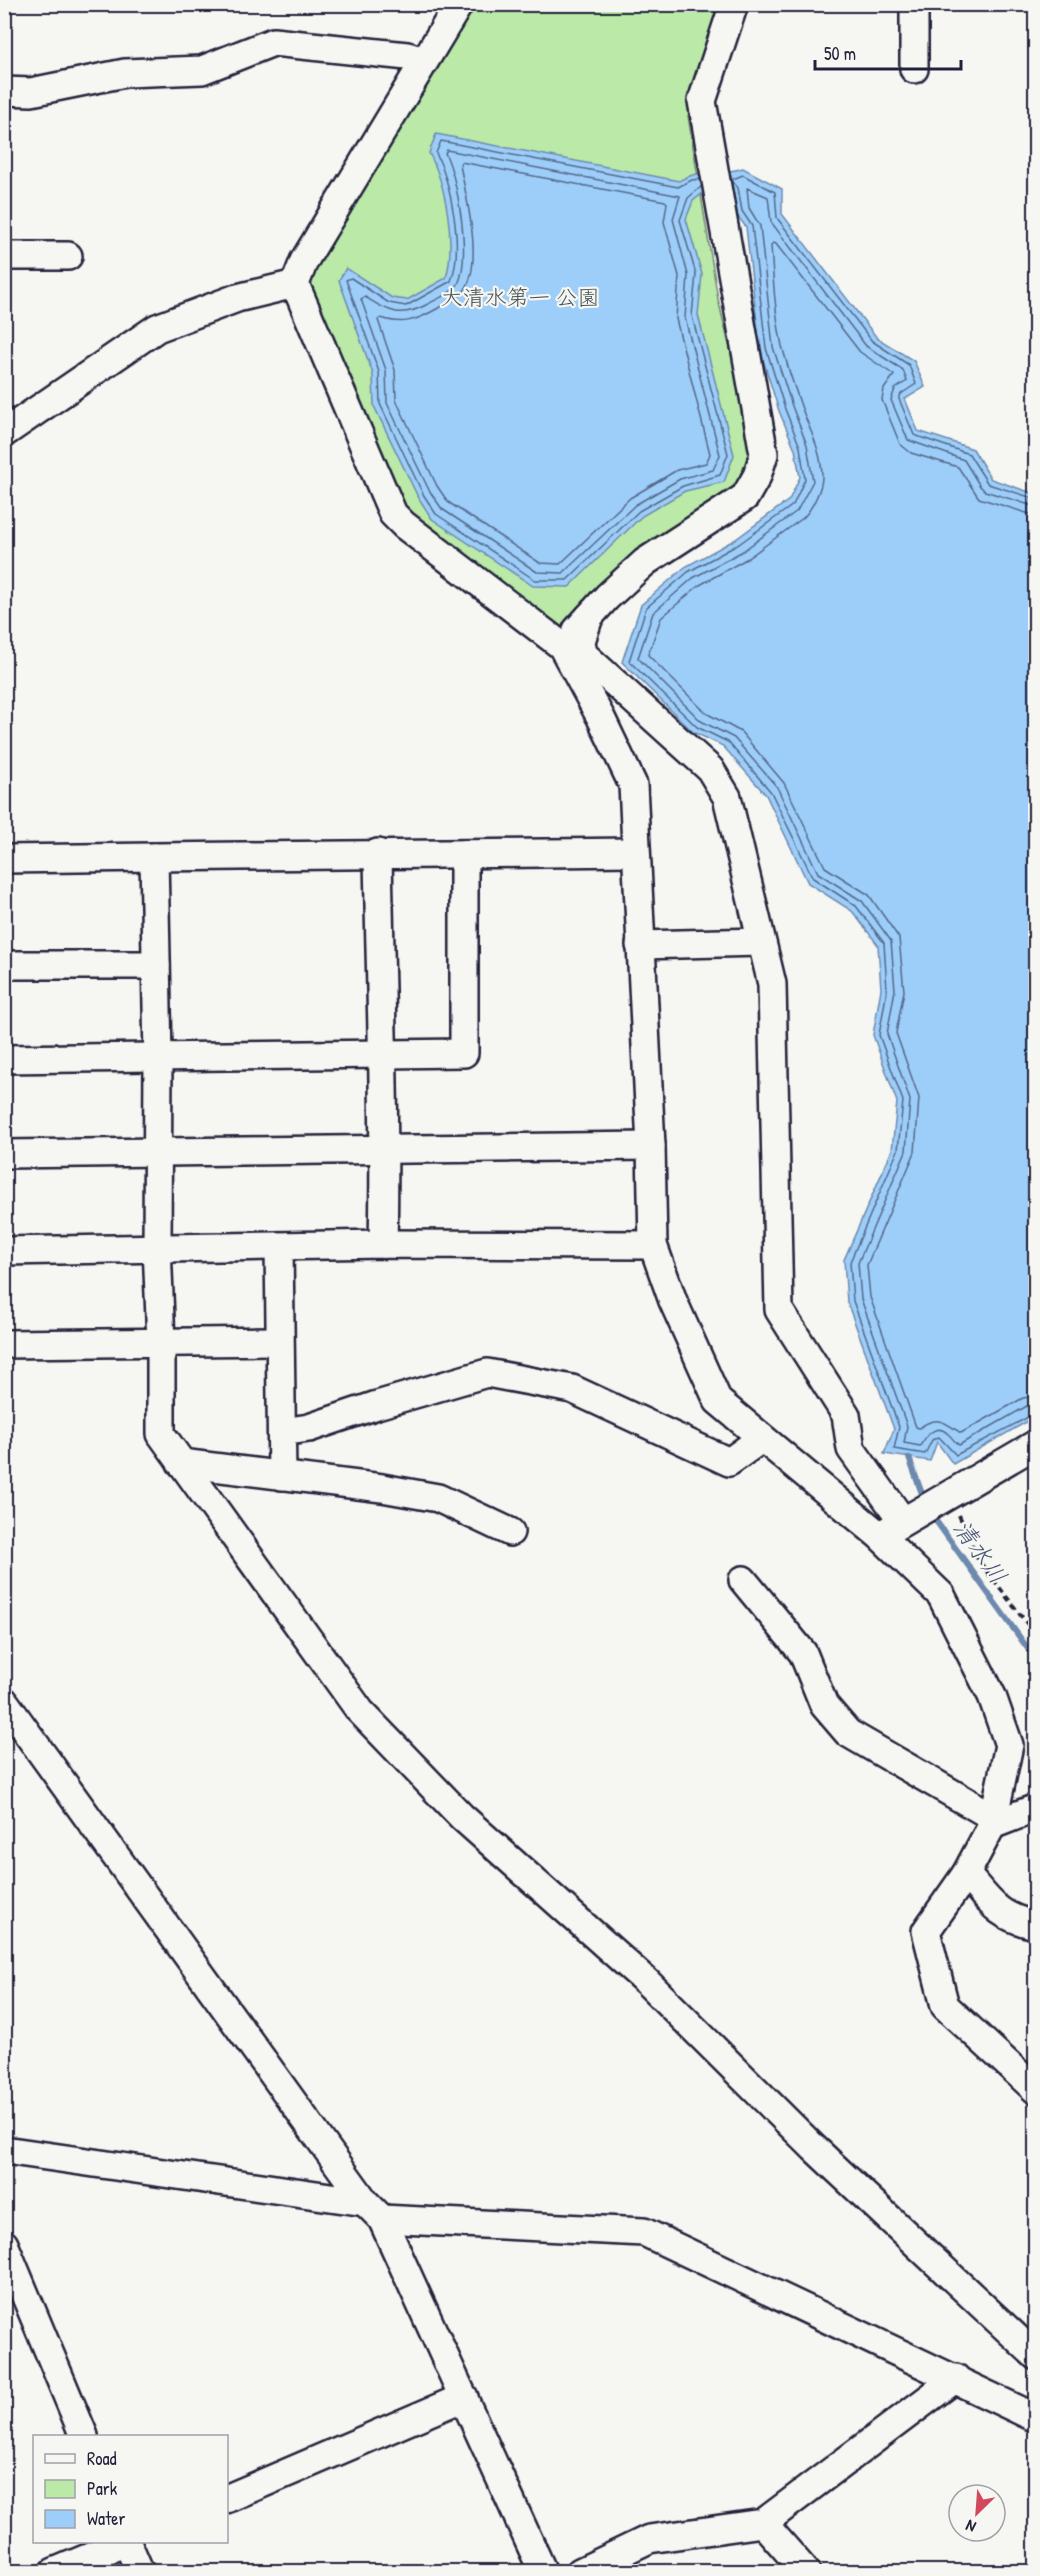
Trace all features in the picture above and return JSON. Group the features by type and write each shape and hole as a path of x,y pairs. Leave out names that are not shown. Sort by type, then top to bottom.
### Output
{"street":[{"path":"459,4 304,261 295,284 393,514 404,525 562,646 602,718 633,785 634,852 651,1146 653,1245 673,1301 718,1401 880,1536 942,1595 992,1696 1009,1745 993,1821 966,1874 926,1931 945,2006 1035,2090"},
{"path":"562,646 645,562 745,496 757,476 764,454 702,101 734,4"},
{"path":"914,4 914,69"},
{"path":"4,91 31,92 125,73 202,70 273,42 407,56 424,61"},
{"path":"4,256 68,256"},
{"path":"4,433 157,328 237,297 295,284"},
{"path":"589,617 581,641 583,654 710,769 727,797 772,984 780,1310 846,1415 851,1449 908,1517"},
{"path":"4,859 378,853 634,852"},
{"path":"378,853 385,1150 383,1244"},
{"path":"4,1059 464,1053 464,854"},
{"path":"154,857 161,1434 368,1719 462,1817 646,1982 814,2148 1035,2356"},
{"path":"640,945 761,942"},
{"path":"4,965 156,965"},
{"path":"4,1154 651,1146"},
{"path":"4,1251 383,1244 653,1245"},
{"path":"279,1247 282,1476"},
{"path":"4,1344 279,1341"},
{"path":"282,1432 309,1428 377,1405 487,1373 572,1389 729,1462 761,1439"},
{"path":"880,1536 908,1517 1035,1444"},
{"path":"181,1463 382,1488 438,1498 510,1532"},
{"path":"743,1580 803,1653 824,1705 848,1732 993,1821 1035,1808"},
{"path":"4,1701 374,2211 464,2397 543,2571"},
{"path":"966,1874 999,1912 1023,1923 1035,1925"},
{"path":"4,2150 374,2211 644,2232 956,2378 1035,2418"},
{"path":"4,2244 84,2435"},
{"path":"580,2571 649,2539 764,2523 956,2378"},
{"path":"228,2498 464,2397"},
{"path":"764,2523 806,2571"},
{"path":"54,2571 122,2543"},
{"path":"128,2543 140,2571"}],"path":[{"path":"948,1494 978,1560 1035,1635"}],"green space":[{"name":"大清水第一 公園","path":"471,5 721,5 688,116 718,299 753,444 749,462 734,494 649,549 560,630 407,520 304,284"}],"water":[{"path":"436,134 679,181 702,173 727,172 743,168 782,189 782,214 877,338 914,361 925,387 905,399 918,431 973,449 991,479 1035,494 1035,1417 953,1464 937,1442 930,1461 884,1454 894,1429 847,1302 844,1260 892,1150 897,1102 873,1035 881,989 878,945 852,911 808,883 766,795 723,746 693,732 622,662 641,605 685,567 736,539 789,500 800,477 795,449 779,411 760,350 746,227 736,214 732,190 723,186 709,188 693,201 686,219 702,274 698,315 734,455 724,482 685,491 642,516 569,587 533,586 432,519 418,497 374,406 373,374 339,280 346,268 392,298 407,300 446,278 450,248 448,214 440,181 429,153"}],"waterway":[{"name":"清水川","path":"909,1458 925,1502"},
{"name":"清水川","path":"931,1514 1036,1660"}]}
